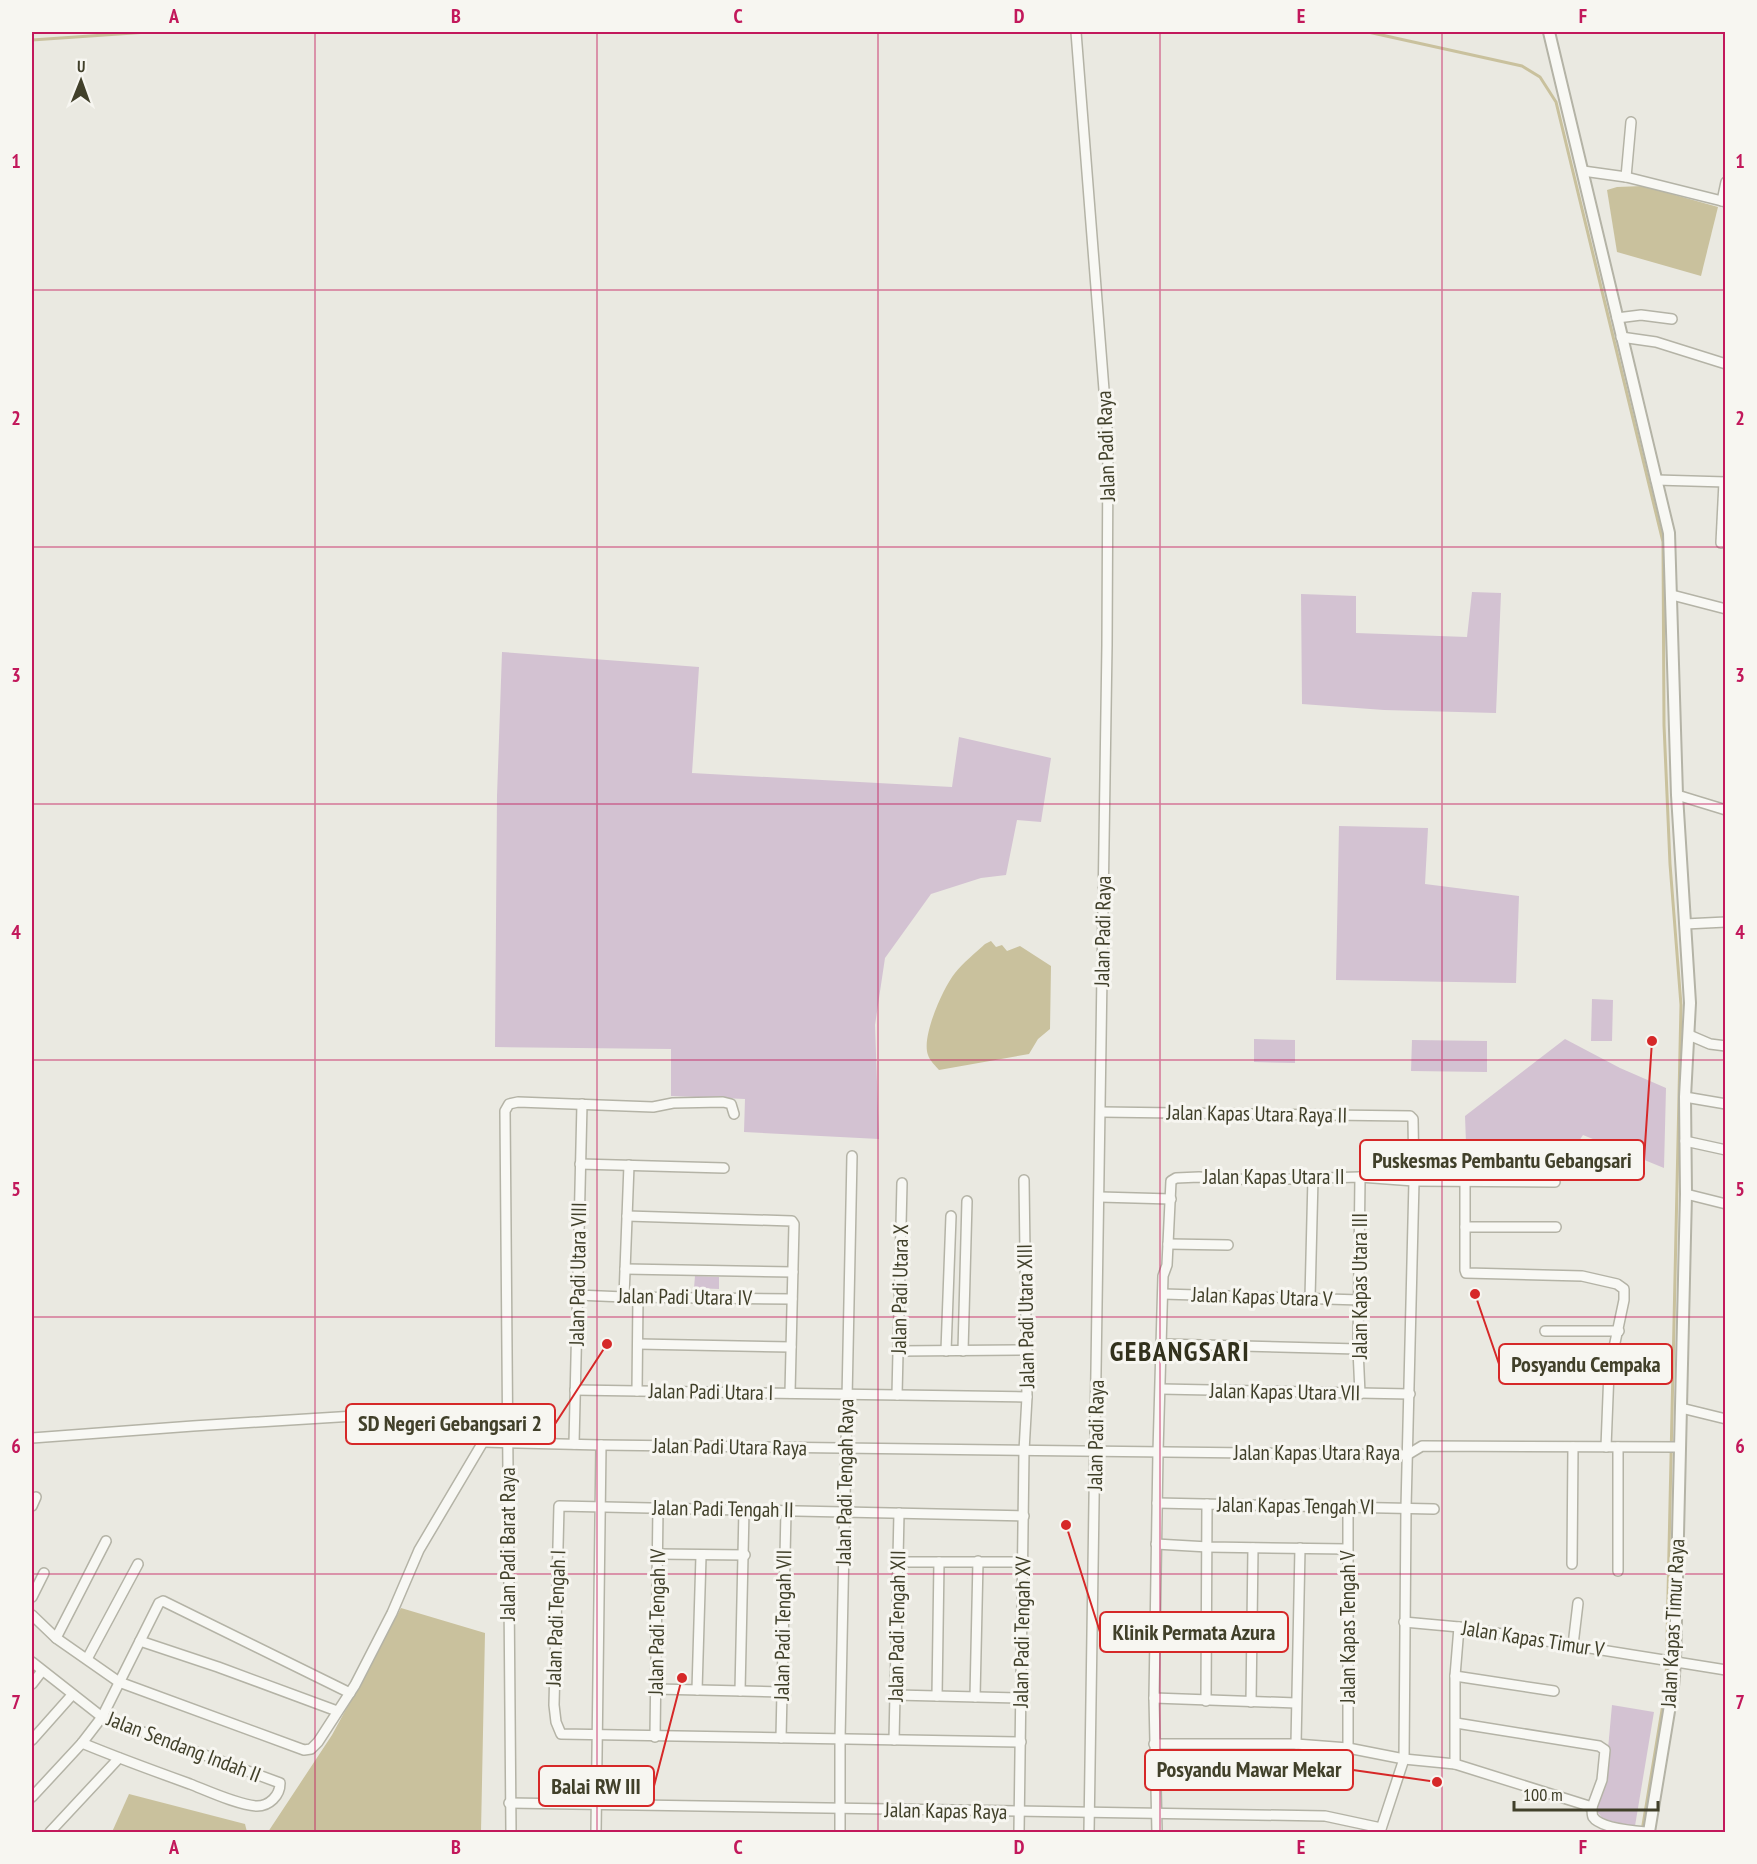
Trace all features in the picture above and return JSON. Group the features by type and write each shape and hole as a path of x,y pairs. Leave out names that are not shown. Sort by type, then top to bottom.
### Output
{"street":[{"name":"Jalan Padi Raya","path":"1076,32 1108,432 1100,1197 1089,1833"},
{"name":"Jalan Kapas Timur Raya","path":"1549,32 1669,533 1677,795 1690,1003 1685,1096 1686,1194 1681,1408 1673,1447 1673,1687 1647,1833"},
{"path":"1626,177 1631,122"},
{"path":"1582,171 1626,177 1724,202 1725,182"},
{"path":"1617,318 1641,315 1672,319"},
{"path":"1621,337 1656,342 1725,364"},
{"path":"1656,480 1725,482 1721,543"},
{"path":"1672,596 1725,609"},
{"path":"1677,795 1725,810"},
{"path":"1685,924 1725,922"},
{"path":"1689,1035 1710,1044 1725,1046"},
{"path":"1685,1096 1725,1104"},
{"name":"Jalan Padi Barat Raya","path":"511,1833 502,1442 505,1112 509,1104 518,1102 582,1104"},
{"path":"582,1104 653,1107 673,1103 723,1102 731,1104 734,1114"},
{"name":"Jalan Padi Utara VIII","path":"574,1444 582,1104"},
{"name":"Jalan Kapas Utara Raya II","path":"1101,1112 1412,1117 1414,1181"},
{"path":"1684,1141 1725,1150"},
{"name":"Jalan Padi Tengah Raya","path":"840,1833 845,1449 852,1156"},
{"path":"580,1164 724,1168"},
{"path":"624,1297 629,1165"},
{"name":"Jalan Kapas Utara II","path":"1171,1199 1171,1181 1176,1178 1256,1180 1360,1177 1414,1181 1556,1182"},
{"name":"Jalan Kapas Utara III","path":"1360,1177 1358,1349 1360,1394"},
{"path":"1310,1298 1313,1178"},
{"name":"Jalan Padi Utara XIII","path":"1024,1180 1027,1350 1024,1451"},
{"path":"1465,1180 1465,1270 1469,1274 1582,1276 1622,1286 1625,1293 1609,1371 1606,1447"},
{"path":"1381,1830 1404,1759 1404,1622 1414,1181"},
{"name":"Jalan Padi Utara X","path":"897,1395 902,1183"},
{"path":"1686,1194 1725,1204"},
{"path":"1100,1197 1171,1199 1167,1265 1163,1276 1158,1452 1155,1698 1157,1833"},
{"path":"963,1351 967,1201"},
{"path":"627,1216 792,1221 794,1224 790,1393"},
{"path":"946,1351 951,1216"},
{"path":"1465,1227 1556,1227"},
{"path":"1168,1244 1228,1245"},
{"name":"Jalan Padi Utara IV","path":"625,1269 793,1272"},
{"path":"949,1282 965,1283"},
{"name":"Jalan Kapas Utara V","path":"1163,1294 1360,1300"},
{"name":"Jalan Padi Utara IV","path":"577,1295 792,1299"},
{"path":"637,1391 638,1297"},
{"path":"1545,1331 1619,1331"},
{"path":"638,1344 791,1347"},
{"path":"1162,1344 1358,1349"},
{"path":"899,1351 1027,1350"},
{"name":"Jalan Kapas Utara VII","path":"1161,1389 1410,1394"},
{"name":"Jalan Padi Utara I","path":"575,1390 1027,1397"},
{"path":"1681,1408 1725,1419"},
{"path":"32,1438 403,1413 418,1416 483,1442 419,1550 392,1613 350,1693 318,1742 310,1749 304,1750 119,1682 56,1638 32,1615"},
{"name":"Jalan Padi Utara Raya","path":"483,1442 1096,1452"},
{"name":"Jalan Padi Tengah I","path":"596,1833 601,1445"},
{"name":"Jalan Kapas Utara Raya","path":"1096,1452 1407,1455 1422,1446 1673,1447"},
{"path":"1572,1564 1573,1447"},
{"path":"1618,1447 1618,1570"},
{"name":"Jalan Padi Tengah XV","path":"1019,1833 1024,1451"},
{"name":"Jalan Kapas Tengah VI","path":"1157,1503 1434,1509"},
{"path":"1206,1701 1207,1504"},
{"name":"Jalan Padi Tengah I","path":"597,1736 561,1734 556,1722 554,1705 559,1506 600,1507"},
{"name":"Jalan Padi Tengah II","path":"600,1507 1024,1516"},
{"name":"Jalan Kapas Tengah V","path":"1348,1507 1348,1748"},
{"name":"Jalan Padi Tengah IV","path":"655,1737 658,1508"},
{"path":"740,1691 745,1555 744,1510"},
{"name":"Jalan Padi Tengah VII","path":"781,1738 786,1511"},
{"name":"Jalan Padi Tengah XII","path":"894,1740 899,1513"},
{"path":"56,1638 106,1541"},
{"path":"1156,1544 1347,1549"},
{"path":"1251,1702 1253,1548"},
{"path":"1296,1744 1300,1548"},
{"path":"658,1554 745,1555"},
{"path":"697,1690 701,1556"},
{"path":"975,1697 978,1561"},
{"path":"898,1562 1024,1562"},
{"path":"937,1696 939,1562"},
{"path":"87,1659 138,1564"},
{"path":"32,1598 44,1573"},
{"path":"32,1797 82,1743 102,1717 159,1603 166,1601 350,1693"},
{"path":"1573,1645 1578,1603"},
{"name":"Jalan Kapas Timur V","path":"1404,1622 1459,1627 1725,1670"},
{"path":"1455,1764 1455,1676 1459,1627"},
{"path":"140,1641 337,1711"},
{"name":"Jalan Sendang Indah II","path":"32,1662 102,1717 280,1783 280,1789 274,1798 263,1806 256,1806 224,1797 119,1758"},
{"path":"32,1684 42,1671"},
{"path":"1455,1676 1554,1691"},
{"path":"656,1689 782,1692"},
{"path":"32,1740 72,1695"},
{"path":"896,1695 1021,1698"},
{"path":"1155,1698 1296,1703"},
{"path":"1456,1723 1599,1746 1605,1750 1602,1780 1592,1807 1593,1816 1598,1822 1610,1827 1647,1833"},
{"path":"597,1736 1021,1742"},
{"path":"50,1833 119,1758 82,1743"},
{"path":"1155,1744 1296,1744 1348,1748 1404,1759 1455,1764 1592,1807"},
{"name":"Jalan Kapas Raya","path":"509,1803 1020,1813 1325,1816 1381,1830"}],"shaded area":[{"path":"1643,186 1718,207 1701,276 1617,252 1607,190 1617,187"},
{"path":"1472,592 1501,593 1496,713 1384,710 1302,704 1301,594 1356,596 1356,633 1467,637"},
{"path":"502,652 699,667 692,773 952,787 959,737 1051,758 1041,822 1017,820 1006,875 981,878 931,894 885,958 875,1025 879,1139 744,1132 745,1099 671,1096 671,1049 495,1047 497,796"},
{"path":"1339,826 1428,828 1425,884 1519,896 1516,983 1336,980"},
{"path":"991,941 996,947 1002,945 1007,951 1020,946 1051,966 1050,1029 1038,1039 1029,1054 939,1070 931,1061 927,1047 934,1013 955,973"},
{"path":"1592,999 1613,1000 1612,1041 1591,1041"},
{"path":"1254,1039 1295,1040 1295,1063 1254,1062"},
{"path":"1565,1039 1620,1068 1666,1088 1664,1168 1583,1135 1561,1168 1531,1176 1510,1172 1509,1145 1466,1143 1465,1116"},
{"path":"1412,1040 1487,1041 1487,1072 1411,1071"},
{"path":"695,1276 719,1277 719,1289 694,1288"},
{"path":"401,1608 485,1633 481,1832 268,1832 332,1735"},
{"path":"1612,1705 1654,1712 1635,1826 1604,1820 1595,1809 1605,1782"},
{"path":"129,1794 245,1824 247,1832 112,1832"}],"waterway":[{"path":"32,40 148,32"},
{"path":"1368,32 1522,66 1540,77 1556,102 1663,542 1664,725 1670,864 1681,1005 1666,1686 1642,1831"}],"place":[{"name":"Puskesmas Pembantu Gebangsari","path":"1652,1041"},
{"name":"Posyandu Cempaka","path":"1475,1294"},
{"name":"SD Negeri Gebangsari 2","path":"607,1344"},
{"name":"Klinik Permata Azura","path":"1066,1525"},
{"name":"Balai RW III","path":"682,1678"},
{"name":"Posyandu Mawar Mekar","path":"1437,1782"}],"district":[{"name":"GEBANGSARI","path":"1180,1352"}]}
